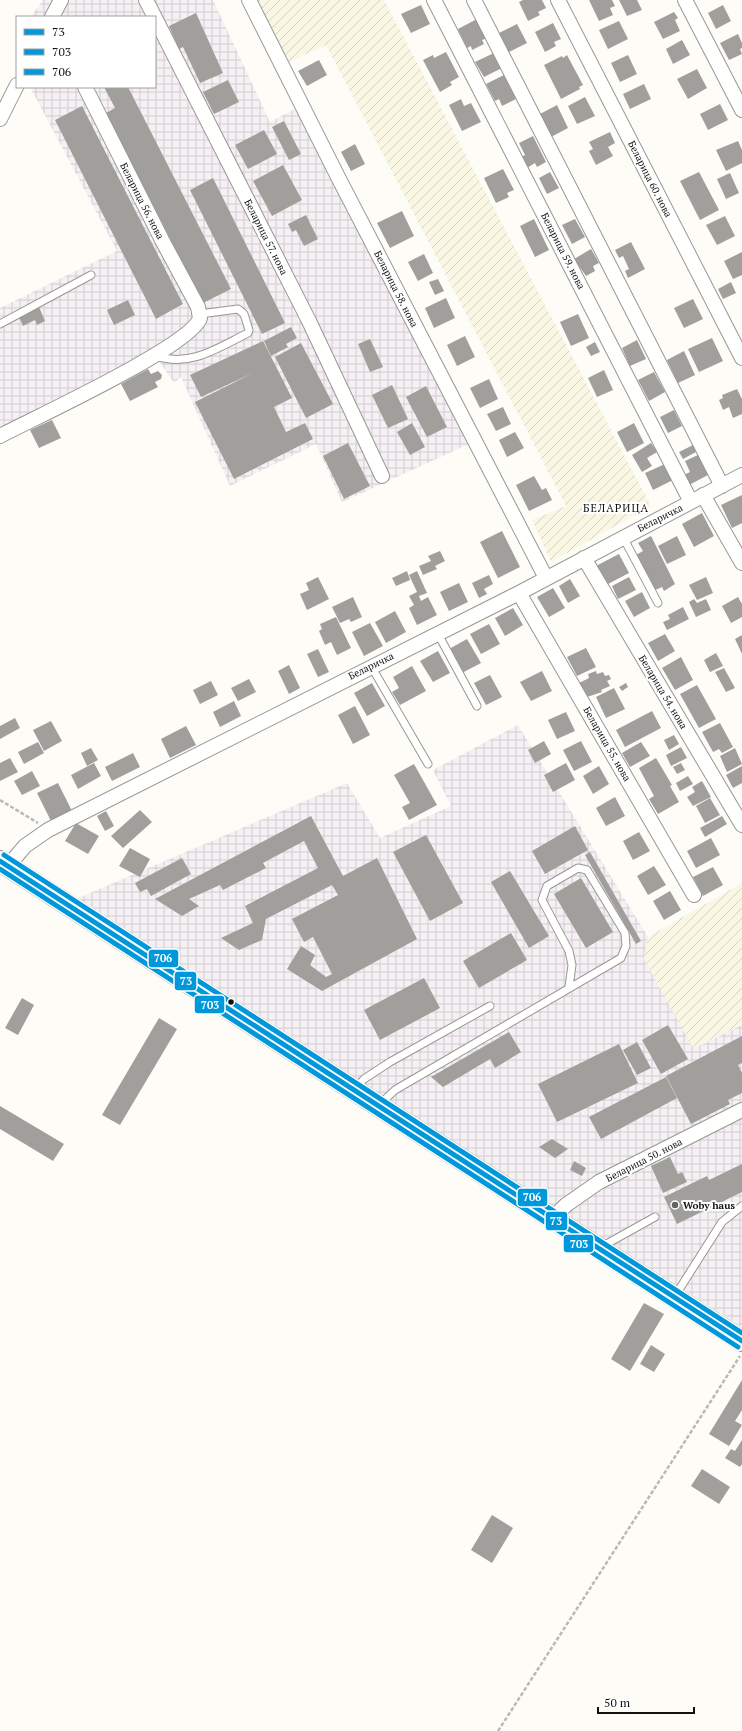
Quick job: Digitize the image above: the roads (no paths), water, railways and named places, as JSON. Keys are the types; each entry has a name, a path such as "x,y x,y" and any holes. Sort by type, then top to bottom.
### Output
{"main road":[{"path":"4,864 742,1341"}],"street":[{"path":"53,16 61,0"},
{"name":"Беларица 57. нова","path":"146,0 154,16"},
{"name":"Беларица 58. нова","path":"249,0 338,177 546,578"},
{"name":"Беларица 59. нова","path":"434,0 697,499 742,563"},
{"path":"474,0 722,486"},
{"name":"Беларица 60. нова","path":"558,0 742,358"},
{"path":"685,0 742,110"},
{"name":"Беларица 57. нова","path":"156,20 309,321 382,476"},
{"path":"0,119 16,87"},
{"name":"Беларица 56. нова","path":"86,88 162,240 198,307 200,314"},
{"path":"0,436 156,356 193,328 199,322 200,314"},
{"name":"Беларичка","path":"4,864 25,846 48,830 371,666 519,593 622,537 742,475"},
{"name":"Беларица 54. нова","path":"584,558 742,825"},
{"name":"Беларица 55. нова","path":"519,593 694,895"},
{"name":"Беларица 50. нова","path":"552,1219 566,1205 599,1182 742,1110"}],"lane":[{"path":"0,324 91,275"},
{"path":"156,356 172,359 192,359 248,333 249,330 244,314 238,309 200,314"},
{"path":"622,537 658,603"},
{"path":"438,634 477,706"},
{"path":"371,666 428,764"},
{"path":"377,1106 395,1090 621,958 626,946 625,933 587,870 578,868 547,886 542,900 569,951 572,965 569,987"},
{"path":"353,1091 364,1079 380,1068 490,1006"},
{"path":"674,1298 722,1222 742,1206"},
{"path":"598,1249 655,1217"}],"place":[{"name":"Woby haus","path":"675,1205"}],"district":[{"name":"БЕЛАРИЦА","path":"616,508"}]}
